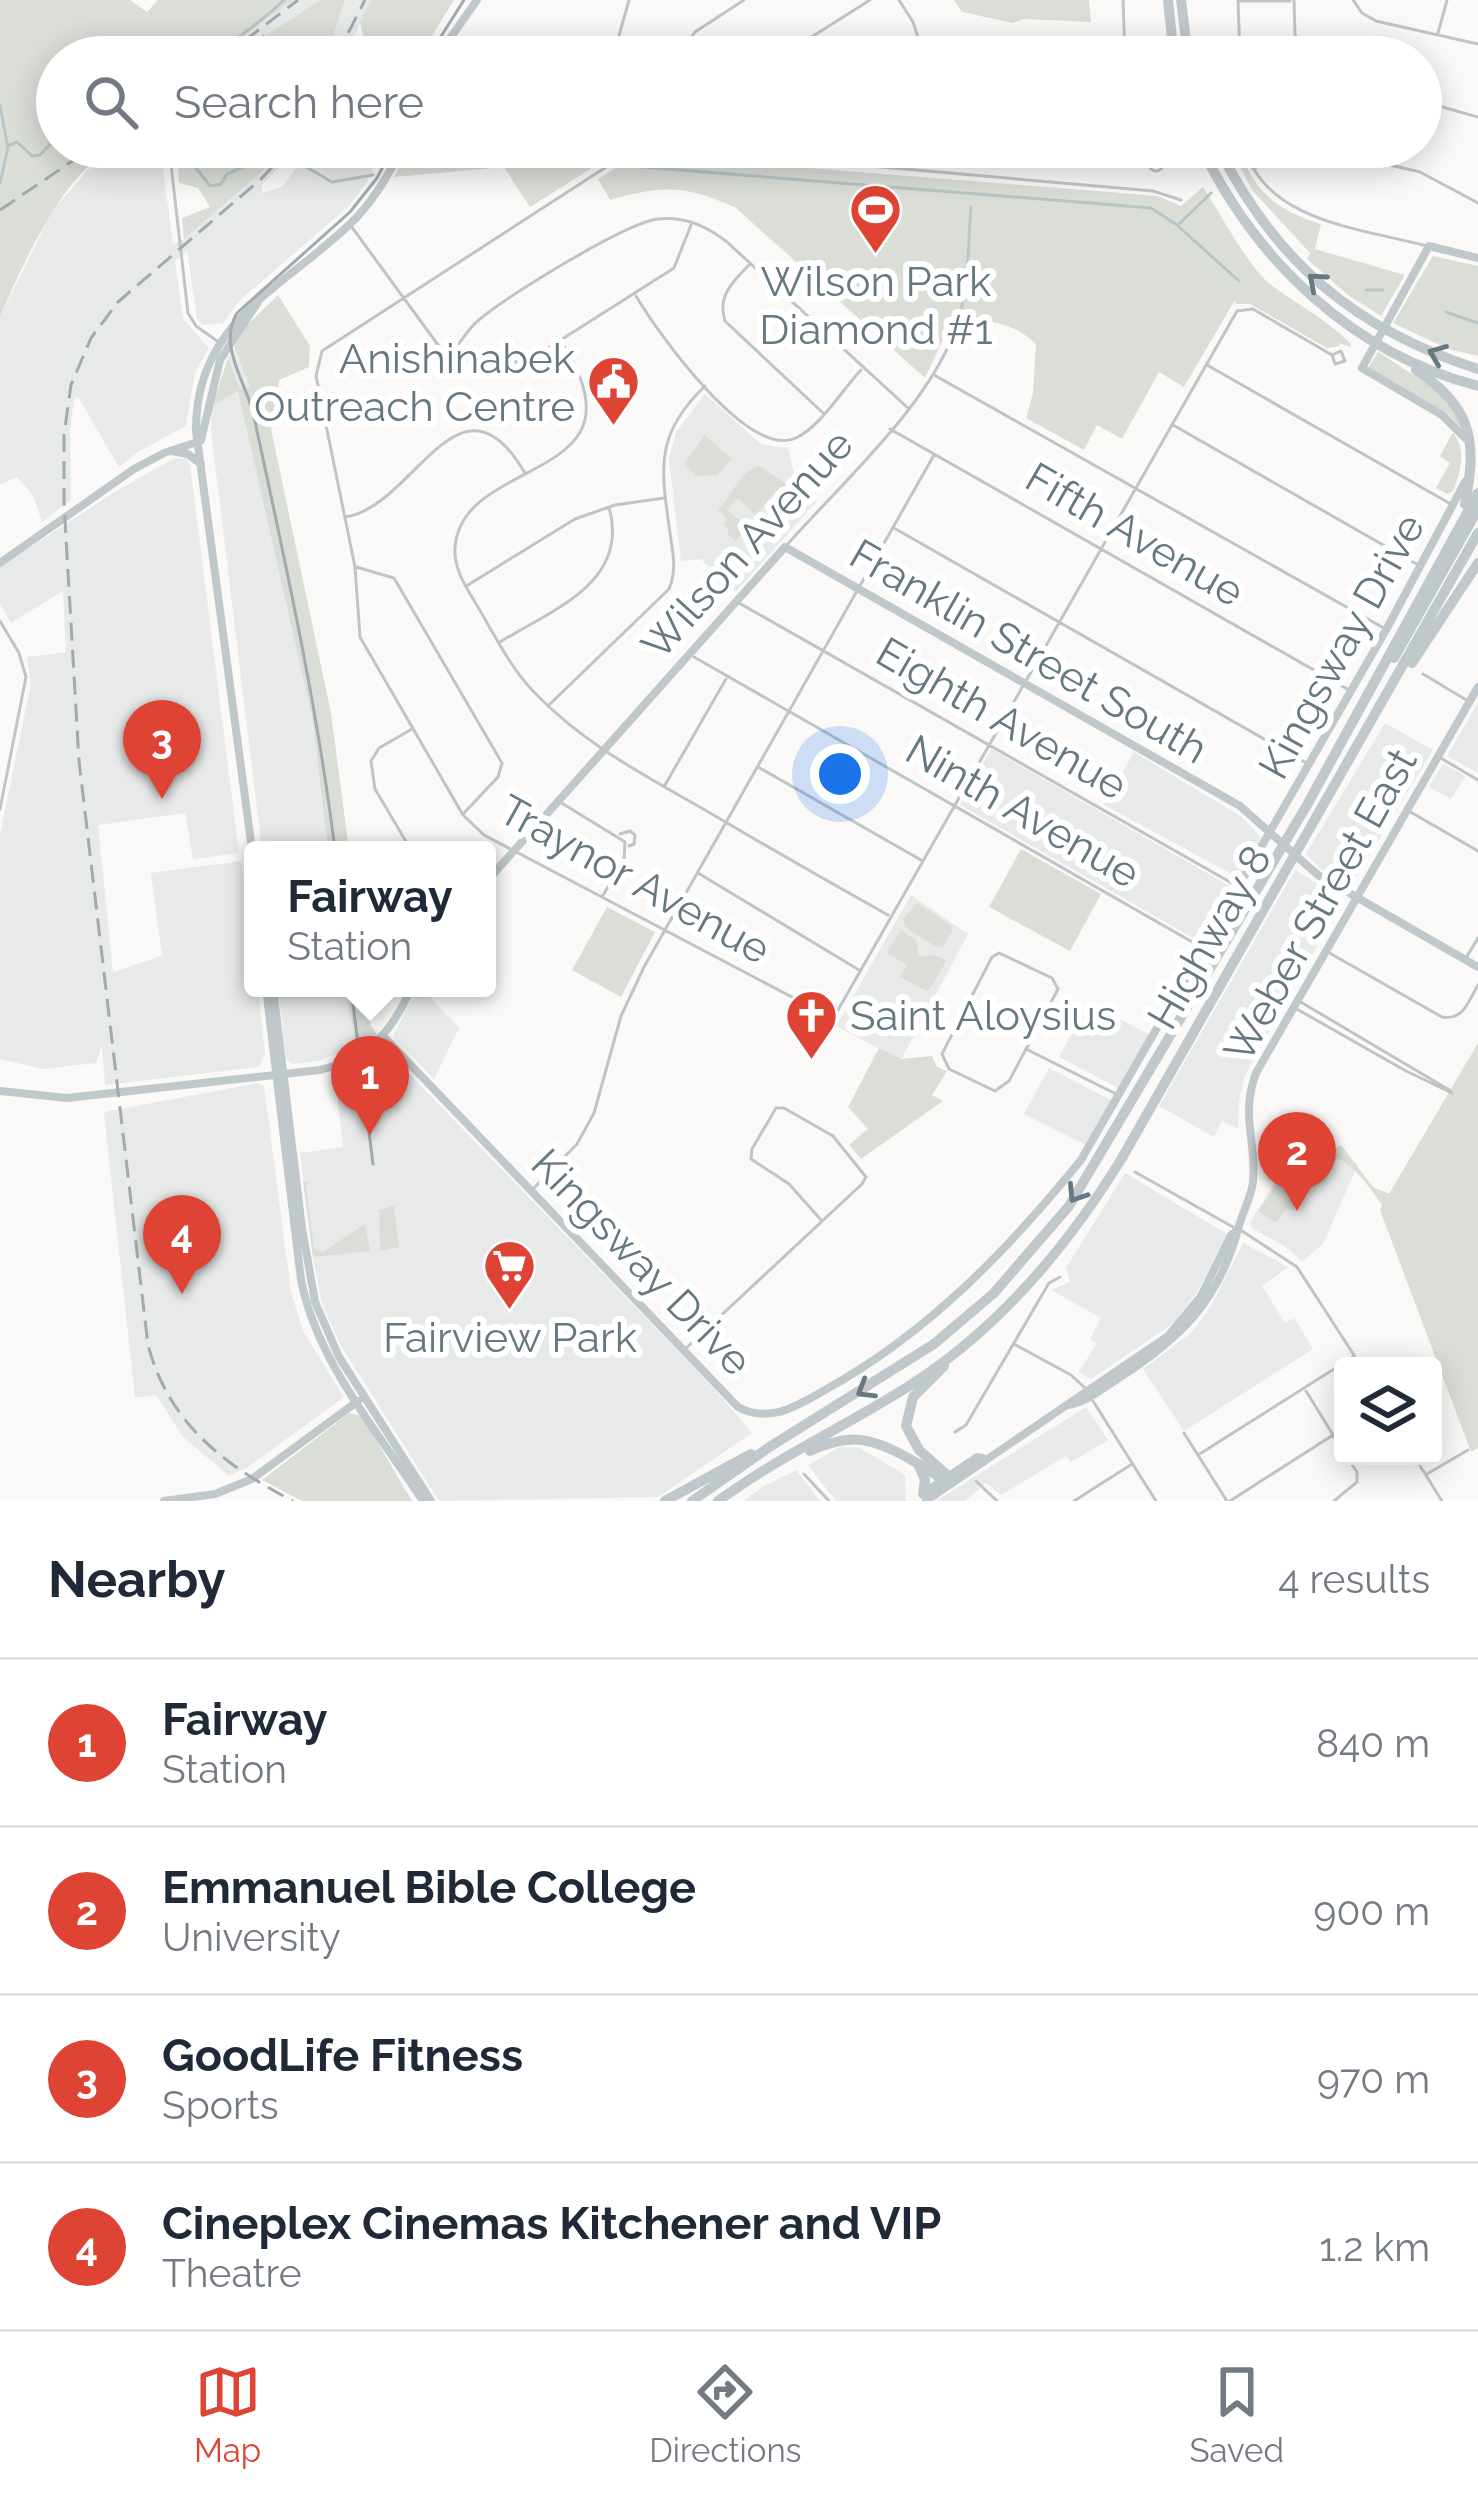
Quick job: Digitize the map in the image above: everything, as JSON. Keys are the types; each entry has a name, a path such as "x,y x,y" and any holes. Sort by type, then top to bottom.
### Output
{"highway":[{"path":"1168,0 1172,36"},
{"path":"1181,0 1185,36"},
{"path":"1213,168 1234,208 1279,267 1328,312 1437,373 1478,386"},
{"path":"1229,168 1272,236 1319,286 1397,335 1478,369"},
{"path":"1390,349 1452,395 1472,426 1477,452 1474,479 1450,541"},
{"path":"1450,541 1478,493"},
{"path":"1306,805 1478,509"},
{"name":"Highway 8","path":"718,1501 912,1384 962,1346 1034,1277 1105,1186 1478,533"},
{"name":"Highway 8","path":"692,1501 771,1446 908,1363 966,1319 1021,1266 1069,1206 1306,805 1450,541"},
{"path":"1361,741 1478,563"},
{"path":"947,1480 912,1441 906,1417 914,1397 962,1346"},
{"path":"784,1459 843,1438 860,1437 879,1442 947,1480"},
{"path":"665,1501 771,1446"},
{"path":"917,1463 926,1480 923,1498"}],"street":[{"path":"619,36 629,0"},
{"path":"692,36 744,0"},
{"path":"813,36 870,0"},
{"path":"899,0 917,36"},
{"path":"1123,0 1124,36"},
{"path":"1353,0 1362,13 1376,20 1442,36"},
{"path":"1437,35 1447,0"},
{"path":"453,36 479,1"},
{"path":"1239,36 1238,1 1294,1 1296,36"},
{"path":"1442,36 1478,44"},
{"path":"1442,107 1478,117"},
{"path":"171,168 188,313 196,326 222,344"},
{"path":"200,441 197,398 212,353 259,302 350,224 390,168"},
{"path":"401,296 605,168"},
{"path":"864,168 1153,191 1181,200"},
{"path":"1403,168 1420,172 1478,203"},
{"path":"1253,169 1286,204 1478,258"},
{"path":"1153,191 1156,172"},
{"name":"Wilson Avenue","path":"496,871 934,375 960,313 971,207"},
{"path":"451,355 480,319 616,233 662,218 692,222 716,232 908,408"},
{"path":"350,224 429,337 451,355 480,365 514,365 562,341 674,268 692,222"},
{"name":"Kingsway Drive","path":"384,1036 738,1406 759,1414 779,1413 863,1369 935,1317 984,1270 1082,1160 1202,948 1273,834 1464,485 1469,452 1457,426 1362,368 1429,246"},
{"path":"750,263 724,295 725,321 823,412"},
{"path":"635,294 660,336 705,386 771,441 792,440 863,367"},
{"name":"Traynor Avenue","path":"401,296 334,340 318,358 318,390 355,567 360,637 463,815 495,841"},
{"path":"698,873 861,971 1237,310 1253,309 1333,355"},
{"path":"562,341 586,386 586,414 572,442 479,503 462,523 455,558 466,586 517,671 603,752 891,916"},
{"path":"222,344 200,441 251,841"},
{"path":"1205,364 1454,506"},
{"path":"934,375 1387,630"},
{"path":"548,705 669,589 674,561 662,470 666,440 680,413 705,386"},
{"path":"1172,425 1421,567"},
{"name":"Fifth Avenue","path":"890,429 1351,692"},
{"path":"345,517 374,507 443,442 466,431 485,432 500,440 526,475"},
{"path":"1,559 134,469 200,441"},
{"path":"170,450 188,454 202,466"},
{"path":"532,1190 577,1144 595,1113 621,1016 663,931 934,455"},
{"path":"466,586 575,519 609,507 665,498"},
{"path":"499,643 599,576 613,547 609,507"},
{"path":"892,527 1310,765"},
{"name":"Franklin Street South","path":"784,547 1240,806 1299,860 1478,967"},
{"path":"355,567 394,578 502,763 498,777 463,815"},
{"name":"Eighth Avenue","path":"737,601 1239,886"},
{"path":"0,621 20,652 26,677 0,809"},
{"name":"Ninth Avenue","path":"688,654 1202,948"},
{"path":"1424,674 1470,702"},
{"path":"664,787 727,678"},
{"name":"Weber Street East","path":"923,1498 1169,1345 1191,1323 1219,1280 1249,1203 1254,1173 1247,1124 1258,1067 1478,687"},
{"path":"406,841 376,789 371,761 379,748 412,729"},
{"path":"1438,756 1478,779"},
{"path":"757,767 923,861"},
{"path":"559,801 619,834 627,847"},
{"path":"1406,809 1478,851"},
{"path":"602,897 627,847 634,844 630,831 619,834"},
{"name":"Traynor Avenue","path":"496,841 800,1003 832,1015 861,971"},
{"path":"1466,960 1478,938"},
{"path":"1325,950 1442,1017 1461,1015 1478,985"},
{"path":"999,953 1038,970 1058,985 1026,1049 1009,1082 998,1091 949,1069 942,1060 992,957 999,953"},
{"path":"270,997 304,1293 322,1343 427,1501"},
{"path":"0,1091 37,1097 102,1095 338,1066 384,1036 406,997"},
{"path":"1294,1003 1400,1059 1452,1093 1396,1066 1294,1003"},
{"path":"1339,1033 1342,1026"},
{"path":"1026,1049 1120,1096"},
{"path":"1396,1066 1400,1059"},
{"path":"279,1075 315,1302 339,1357 427,1501"},
{"path":"684,1350 862,1184 866,1173 833,1136 776,1108 751,1159 789,1184 822,1221"},
{"path":"1135,1172 1292,1262 1355,1356 1198,1455"},
{"path":"955,1432 966,1425 1049,1283 1060,1277"},
{"path":"1014,1344 1071,1375 1088,1392 1156,1501"},
{"path":"1184,1433 1228,1501 1334,1435 1305,1388"},
{"path":"164,1501 216,1497 257,1476 358,1401"},
{"path":"1426,1475 1468,1450"},
{"path":"1074,1501 1132,1465"},
{"path":"1334,1501 1357,1482 1353,1465"},
{"path":"1420,1465 1442,1501"},
{"path":"804,1474 829,1501"},
{"path":"976,1481 997,1501"}],"shaded area":[{"path":"0,0 130,0 147,12 158,0 293,0 244,36 36,36 36,168 88,168 48,219 0,317"},
{"path":"293,0 320,0 266,36 244,36"},
{"path":"320,0 345,0 333,36 266,36"},
{"path":"345,0 371,0 354,36 333,36"},
{"path":"371,0 454,0 432,36 363,36 360,22"},
{"path":"954,0 1089,0 1091,22 1024,19 1013,23 962,12"},
{"path":"163,168 173,244 266,168 279,168 262,185 262,193 282,187 296,168 373,168 348,207 240,300 223,323 203,325 197,319 187,251 175,261 183,319 209,348 195,373 186,426 119,467 78,397 70,430 71,500 42,522 33,495 17,477 0,485 0,317 52,211 89,169"},
{"path":"178,168 266,168 184,239 182,218 210,207 198,188 179,183"},
{"path":"398,168 493,168 394,177"},
{"path":"505,168 592,168 530,207"},
{"path":"615,168 809,168 1158,196 1181,206 1203,187 1265,279 1351,344 1327,348 1235,300 1184,387 1159,372 1122,439 1097,425 1084,450 1026,418 1036,344 1018,331 987,321 953,318 925,378 736,208 674,190 610,200 598,179"},
{"path":"1241,168 1248,168 1280,206 1321,224 1315,249 1405,275 1381,316 1307,259 1310,253 1252,190"},
{"path":"1433,256 1478,266 1478,356 1448,349 1393,323"},
{"path":"278,295 310,346 309,367 279,380 271,429 331,713 348,841 327,841 313,721 238,391 212,406 228,358 240,389 250,387 234,347 247,325"},
{"path":"234,348 254,397 336,841 261,841 211,431 212,406 238,390 247,422 245,405 228,358"},
{"path":"1378,352 1449,398 1466,433 1448,415 1368,368"},
{"path":"705,394 761,444 788,448 797,486 816,502 736,592 701,559 681,561 669,459 676,432"},
{"path":"1453,432 1461,461 1453,491 1447,494 1436,488 1450,463 1440,456"},
{"path":"705,435 732,459 717,475 696,476 684,464"},
{"path":"175,458 185,458 190,464 239,853 193,859 185,813 98,825 113,972 162,956 151,873 241,861 244,997 259,997 265,1054 259,1067 105,1085 102,1046 96,1063 43,1069 0,1059 0,835 31,683 27,657 66,652 63,591 11,623 0,604 0,567"},
{"path":"759,466 791,487 786,493 779,488 755,515 738,498 727,510 748,527 735,541 727,534 727,518 718,510 742,478"},
{"path":"1478,703 1478,773 1447,756"},
{"path":"1385,723 1433,750 1353,882 1347,883 1323,871 1306,854"},
{"path":"991,749 1233,888 1202,943 960,805"},
{"path":"1134,752 1242,817 1261,838 1239,878 1104,805"},
{"path":"1443,764 1465,776 1451,799 1429,787"},
{"path":"1021,849 1101,894 1070,951 989,907"},
{"path":"1295,870 1339,897 1340,905 1245,1075 1238,1129 1222,1121 1214,1137 1159,1106"},
{"path":"911,895 968,934 901,1060 838,1023"},
{"path":"917,903 951,925 943,946 936,947 905,927 903,919"},
{"path":"607,907 655,932 621,997 572,970"},
{"path":"901,930 916,940 919,957 947,960 926,991 900,977 907,965 887,953"},
{"path":"279,997 359,997 365,1043 318,1061 293,1064 286,1059"},
{"path":"347,997 368,997 371,1026 378,1035 357,1047"},
{"path":"412,997 430,997 459,1028 434,1079 393,1036"},
{"path":"1088,1003 1150,1035 1120,1089 1059,1057"},
{"path":"1478,1043 1478,1448 1471,1452 1442,1375 1442,1357 1435,1357 1382,1205 1362,1178 1337,1158 1326,1183 1315,1181 1294,1210 1287,1208 1276,1223 1258,1211 1307,1153 1319,1161 1341,1145 1373,1187 1389,1194"},
{"path":"879,1048 901,1059 932,1056 937,1067 947,1071 932,1095 943,1101 861,1159 849,1145 868,1129 848,1107"},
{"path":"382,1053 390,1054 752,1433 658,1497 439,1501 340,1344 322,1304 313,1257 300,1153 343,1147 335,1077"},
{"path":"1049,1068 1113,1101 1086,1145 1024,1114"},
{"path":"258,1083 264,1086 291,1292 303,1331 344,1397 229,1476 183,1437 156,1395 135,1398 104,1112"},
{"path":"1334,1151 1358,1164 1323,1244 1302,1262 1250,1223 1282,1170 1289,1174 1296,1162 1320,1175"},
{"path":"1125,1173 1227,1234 1199,1289 1174,1323 1091,1379 1079,1372 1097,1343 1090,1339 1101,1318 1051,1290 1070,1282 1066,1268"},
{"path":"303,1181 310,1182 306,1185 314,1249 323,1252 365,1224 370,1251 313,1257"},
{"path":"394,1206 399,1247 380,1251 379,1210"},
{"path":"1243,1243 1288,1267 1262,1286 1285,1323 1294,1318 1313,1349 1184,1431 1143,1369 1192,1332"},
{"path":"1086,1407 1108,1440 1071,1462 1066,1456 1001,1495 986,1483 965,1501 936,1501"},
{"path":"349,1413 362,1416 412,1501 302,1501 262,1480"},
{"path":"840,1447 860,1448 905,1475 906,1501 836,1501 808,1465"},
{"path":"796,1470 820,1501 744,1501 762,1487"}],"waterway":[{"path":"239,36 284,0"},
{"path":"0,106 8,148 0,183"},
{"path":"10,145 17,142 36,156"},
{"path":"196,168 210,186 221,184 227,174 241,168"},
{"path":"308,168 332,182 373,175"},
{"path":"655,168 1151,208 1239,281"},
{"path":"1179,224 1211,193"},
{"path":"1366,290 1383,290"},
{"path":"1446,312 1478,323"}],"tram line":[{"path":"441,36 464,0"},
{"path":"334,841 289,579 254,417 230,338 237,313 350,212 382,168"},
{"path":"352,997 373,1164"}],"railway":[{"path":"251,36 298,0"},
{"path":"347,36 365,0"},
{"path":"0,210 62,168"},
{"path":"271,168 118,302 91,338 71,385 64,435 64,503 79,761 148,1345 170,1398 202,1439 244,1473 293,1501"}],"place":[{"name":"Wilson Park Diamond #1","path":"876,255"},
{"name":"Anishinabek Outreach Centre","path":"614,428"},
{"name":"GoodLife Fitness","path":"162,799"},
{"name":"Saint Aloysius","path":"811,1061"},
{"name":"Fairway","path":"370,1135"},
{"name":"Emmanuel Bible College","path":"1297,1211"},
{"name":"Cineplex Cinemas Kitchener and VIP","path":"182,1294"},
{"name":"Fairview Park","path":"510,1311"}]}
